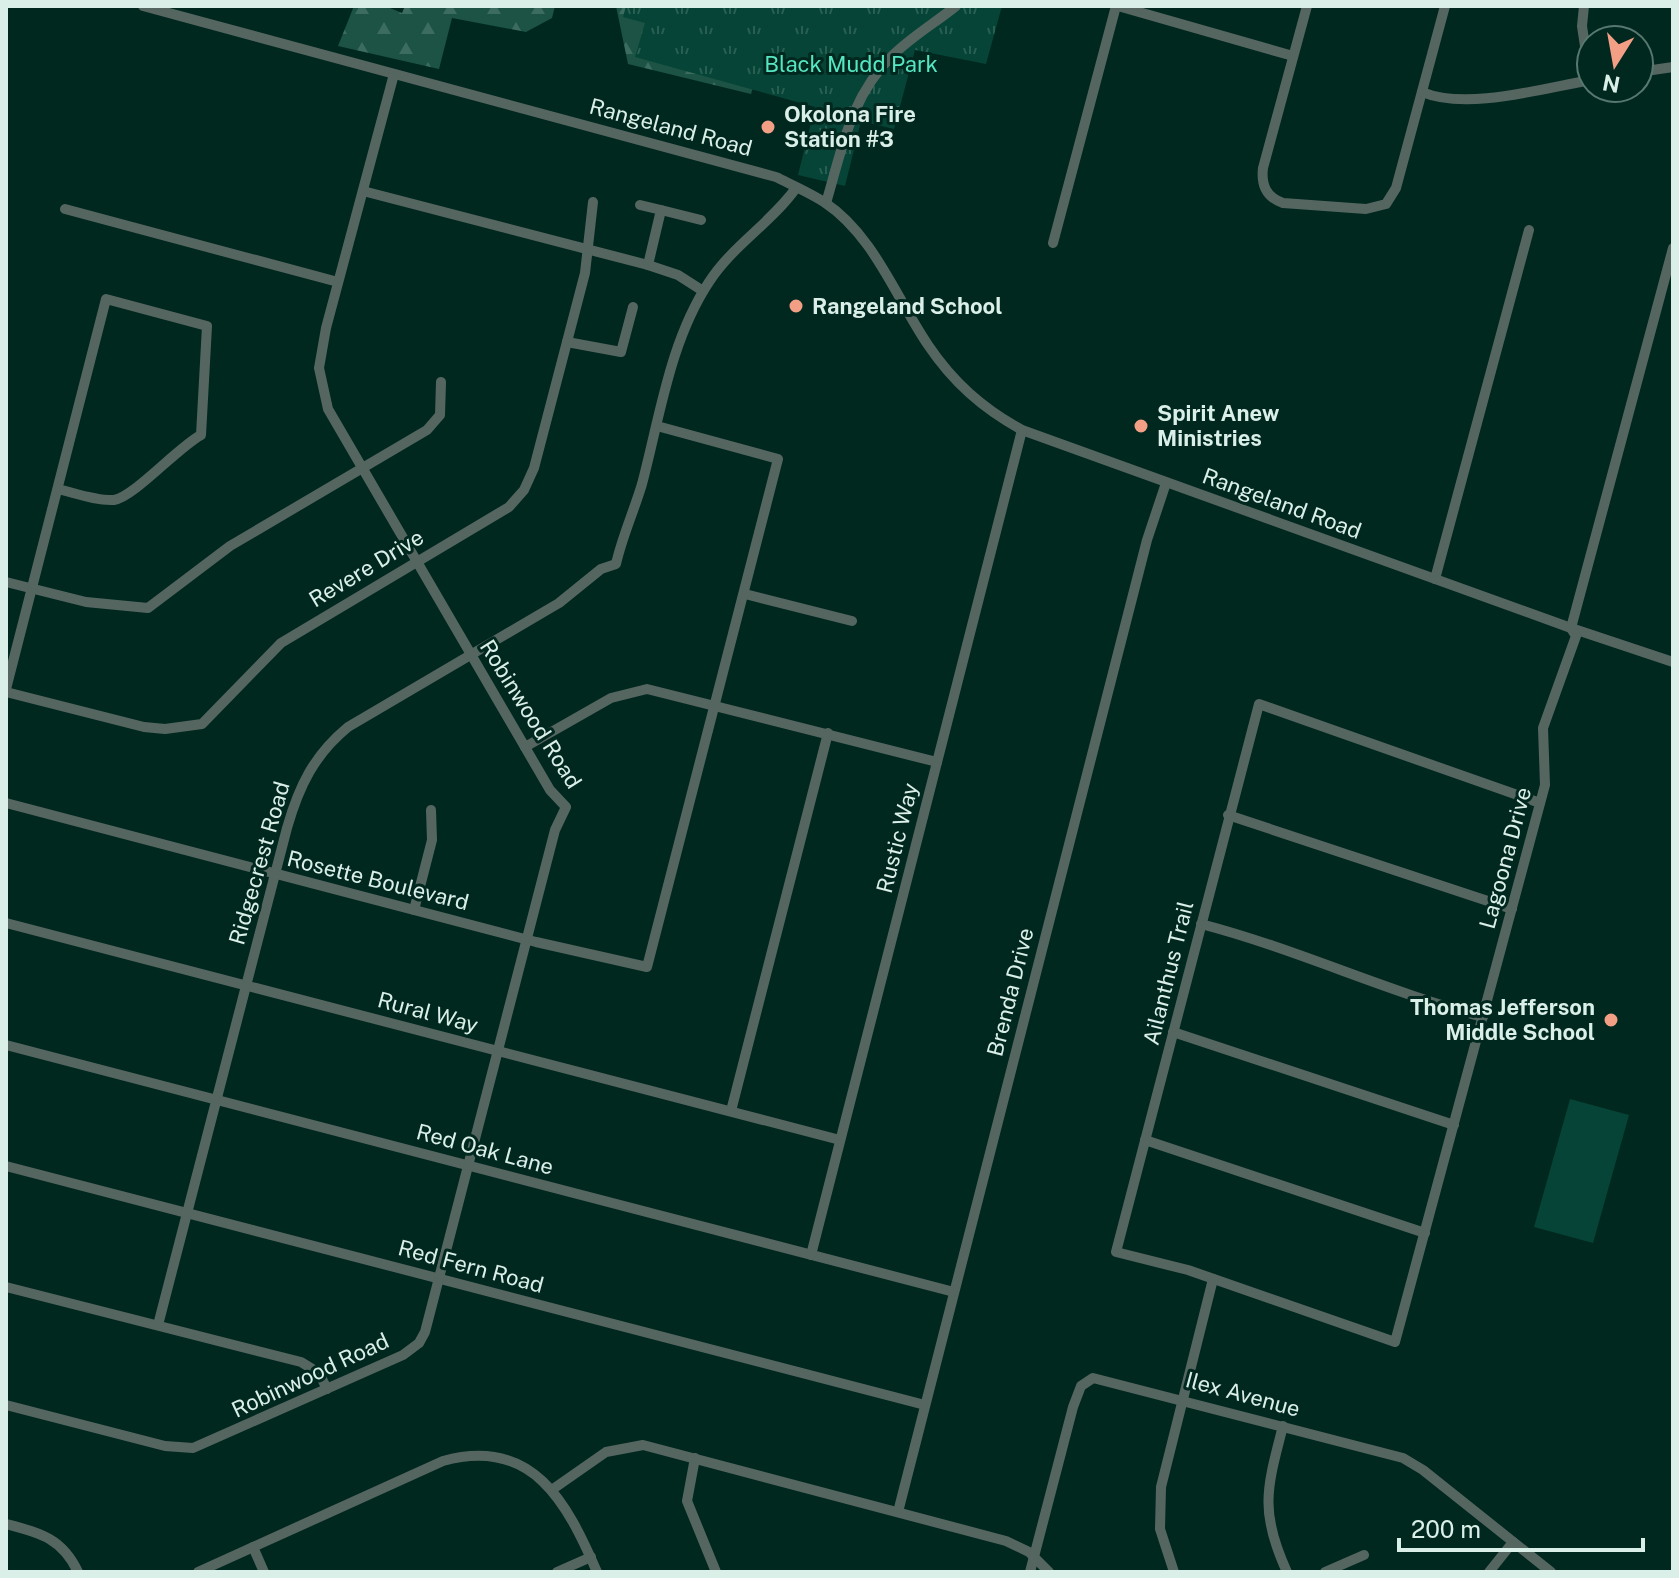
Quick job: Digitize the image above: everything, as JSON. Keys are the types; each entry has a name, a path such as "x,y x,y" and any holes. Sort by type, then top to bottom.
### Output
{"street":[{"name":"Rangeland Road","path":"143,6 752,169 826,203 873,255 927,344 954,380 989,411 1022,430 1673,662"},
{"path":"826,203 852,114 869,83 892,55 956,6"},
{"path":"1053,243 1117,6 1293,56"},
{"path":"1307,6 1263,168 1263,181 1268,193 1283,203 1366,209 1386,204 1396,188 1445,6"},
{"name":"Robinwood Road","path":"6,1405 165,1446 193,1448 403,1355 419,1343 439,1279 555,830 566,807 550,790 362,470 328,409 320,378 320,358 338,282 394,74"},
{"path":"1422,92 1444,100 1466,100 1575,83"},
{"name":"Ridgecrest Road","path":"158,1325 300,788 326,747 348,727 559,603 601,569 616,564 618,545 632,515 682,336 703,291 738,246 796,188"},
{"path":"363,191 648,265 678,275 703,291"},
{"name":"Revere Drive","path":"6,690 144,727 193,727 205,720 281,643 501,512 524,490 534,468 589,251 593,202"},
{"path":"640,205 701,220"},
{"path":"65,209 338,282"},
{"path":"648,265 661,210"},
{"path":"1435,579 1529,230"},
{"name":"Lagoona Drive","path":"1213,1279 1395,1342 1540,803 1546,773 1543,728 1576,636 1571,628 1673,248"},
{"path":"6,690 106,299 207,326 201,435 186,443 117,499 58,489"},
{"path":"567,342 621,352 633,307"},
{"path":"6,582 86,602 148,608 230,546 432,426 442,405 441,382"},
{"path":"657,426 778,459 717,705"},
{"name":"Rustic Way","path":"811,1255 1022,430"},
{"name":"Brenda Drive","path":"898,1512 1139,571 1166,483"},
{"path":"745,594 852,621"},
{"path":"525,747 628,692 655,690 937,762"},
{"name":"Ailanthus Trail","path":"1213,1279 1116,1252 1259,704 1540,803"},
{"name":"Rosette Boulevard","path":"6,803 527,939 647,967 717,705"},
{"path":"731,1111 828,733"},
{"path":"414,910 432,840 431,810"},
{"path":"1228,815 1512,909"},
{"name":"Rural Way","path":"6,923 840,1140"},
{"path":"1201,924 1483,1017"},
{"path":"1173,1032 1229,1048 1454,1125"},
{"name":"Red Oak Lane","path":"6,1045 954,1292"},
{"path":"1145,1140 1425,1233"},
{"name":"Red Fern Road","path":"6,1166 925,1405"},
{"path":"1174,1572 1166,1554 1159,1514 1165,1469 1213,1279"},
{"path":"7,1289 301,1362 319,1373 327,1389"},
{"name":"Ilex Avenue","path":"1030,1572 1081,1386 1090,1379 1104,1379 1183,1399 1413,1464 1551,1572"},
{"path":"1283,1426 1271,1472 1267,1508 1273,1541 1287,1572"},
{"path":"553,1489 584,1464 620,1446 643,1445 1006,1541 1035,1558 1049,1572"},
{"path":"198,1572 453,1458 480,1456 505,1460 531,1471 553,1489 571,1512 597,1572"},
{"path":"695,1458 687,1487 687,1501 716,1572"},
{"path":"6,1524 54,1539 68,1552 78,1572"},
{"path":"1489,1572 1513,1542"},
{"path":"253,1547 264,1572"},
{"path":"1325,1572 1364,1555"},
{"path":"557,1572 591,1557"}],"green space":[{"path":"354,6 385,6 402,13 405,6 555,6 552,18 526,32 452,18 439,69 338,46"},
{"path":"616,6 777,6 751,94 628,64"},
{"name":"Black Mudd Park","path":"626,6 1002,6 986,64 915,50 894,129 861,121 845,186 798,175 815,107 635,57 645,23 623,17"},
{"path":"1570,1099 1629,1115 1593,1243 1534,1227"}],"place":[{"name":"Okolona Fire Station #3","path":"768,127"},
{"name":"Rangeland School","path":"796,306"},
{"name":"Spirit Anew Ministries","path":"1141,426"},
{"name":"Thomas Jefferson Middle School","path":"1611,1020"}]}
